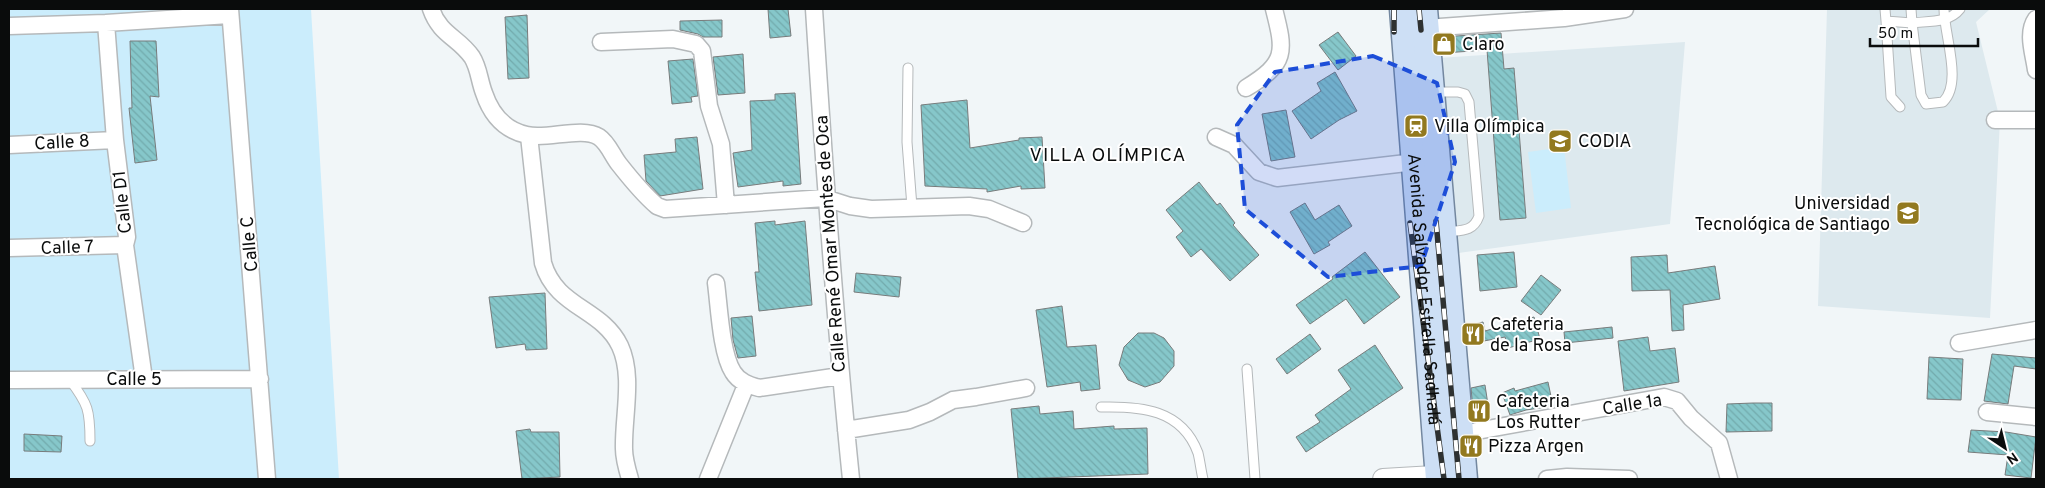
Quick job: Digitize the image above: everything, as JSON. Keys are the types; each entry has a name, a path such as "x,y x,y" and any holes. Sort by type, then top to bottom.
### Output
{"main road":[{"name":"Avenida Salvador Estrella Sadhalá","path":"1403,9 1415,162 1455,478"},
{"name":"Avenida Salvador Estrella Sadhalá","path":"1425,18 1460,434 1455,478"}],"street":[{"path":"430,9 437,23 448,36 464,48 472,57 478,68 484,93 499,121 514,131 529,136 587,133 598,136 606,144 619,164 657,206 665,209 825,198 850,206 871,209 969,206 989,209 1023,223"},
{"name":"Calle René Omar Montes de Oca","path":"814,9 825,198 851,479"},
{"path":"1246,88 1266,76 1276,64 1281,52 1281,39 1274,9"},
{"path":"1425,18 1564,18 1625,9"},
{"path":"9,26 106,23 230,12"},
{"name":"Calle C","path":"230,12 267,479"},
{"path":"2036,19 2031,28 2031,35 2036,70"},
{"name":"Calle D1","path":"106,23 115,140 127,237 125,245 144,379"},
{"path":"601,42 673,39 696,44 702,51 709,106 721,144 726,205"},
{"path":"1995,120 2036,120"},
{"path":"529,136 543,263 546,273 550,282 565,297 605,325 620,345 627,364 624,450 630,479"},
{"path":"1216,137 1234,145 1259,172 1277,178 1415,162"},
{"name":"Calle 8","path":"9,145 115,140"},
{"name":"Calle 7","path":"9,248 125,245"},
{"path":"716,283 726,354 733,372 746,385 759,388 840,376"},
{"path":"1959,342 2036,330"},
{"name":"Calle 5","path":"9,380 260,379"},
{"path":"708,479 727,427 746,385"},
{"path":"846,430 909,420 953,400 1026,388"},
{"name":"Calle 1a","path":"1460,434 1664,397 1671,398 1677,401 1691,418 1719,443 1729,479"},
{"path":"1987,412 2036,417"},
{"path":"1547,479 1567,477 1629,479"},
{"path":"1383,479 1455,478"}],"lane":[{"path":"1885,9 1892,97 1900,106"},
{"path":"1911,9 1921,95 1926,104 1942,102 1949,96 1952,84 1952,67 1944,20 1944,9"},
{"path":"1886,21 1944,20 1955,15 1960,9"},
{"path":"908,68 907,142 912,207"},
{"path":"1431,92 1458,92 1465,94 1469,102 1479,216 1476,224 1469,229 1443,232"},
{"path":"1247,369 1255,479"},
{"path":"70,379 85,399 90,416 90,441"},
{"path":"1101,407 1147,408 1175,421 1187,434 1198,452 1203,479"}],"highlighted area":[{"path":"1373,56 1437,83 1455,162 1421,266 1328,277 1245,209 1237,125 1275,72"}],"shaded area":[{"path":"9,9 311,9 339,479 9,479"},
{"name":"Universidad Tecnológica de Santiago","path":"1827,9 1990,9 1976,22 2000,120 1990,318 1818,306"},
{"name":"CODIA","path":"1685,42 1670,224 1451,254 1438,58"},
{"path":"1564,147 1571,208 1536,213 1528,152"}],"building":[{"path":"768,9 788,9 791,36 770,38"},
{"path":"527,15 529,78 508,79 505,17"},
{"path":"722,20 722,37 703,37 680,30 680,21"},
{"path":"1338,32 1356,56 1338,70 1319,45"},
{"path":"1501,33 1504,69 1514,68 1526,218 1500,220 1487,50 1443,53 1441,37"},
{"path":"130,41 156,41 159,97 150,96 157,160 135,163 129,108 132,108"},
{"path":"743,54 745,93 718,95 713,57"},
{"path":"693,59 698,96 691,97 692,102 672,104 668,61"},
{"path":"1335,72 1357,111 1339,120 1311,139 1292,111 1321,91 1317,83"},
{"path":"795,93 801,184 783,186 783,181 738,187 733,153 752,150 750,101 775,100 775,94"},
{"path":"967,100 970,148 1019,140 1019,138 1042,137 1045,188 1021,189 1021,186 987,192 987,189 925,186 921,105"},
{"path":"1286,110 1295,157 1271,161 1262,114"},
{"path":"697,137 703,189 660,196 646,181 644,155 676,152 675,139"},
{"path":"1199,182 1217,205 1220,203 1235,223 1233,225 1259,255 1230,281 1201,249 1191,257 1176,237 1183,231 1166,210"},
{"path":"1305,203 1315,220 1339,205 1352,226 1328,242 1330,245 1314,254 1290,212"},
{"path":"775,221 775,225 805,221 812,305 759,311 755,272 759,272 755,223"},
{"path":"1365,252 1400,297 1364,324 1346,299 1310,324 1296,305 1333,279 1332,277"},
{"path":"1514,252 1517,287 1480,291 1477,255"},
{"path":"1667,255 1668,273 1715,266 1720,299 1683,305 1684,330 1672,331 1670,290 1632,291 1631,257"},
{"path":"856,273 901,277 899,297 854,292"},
{"path":"1541,275 1561,290 1541,315 1521,301"},
{"path":"545,293 547,349 526,350 525,344 496,348 489,297"},
{"path":"1062,306 1067,347 1096,345 1100,389 1081,391 1080,382 1047,387 1036,310"},
{"path":"752,316 756,356 738,358 733,340 731,318"},
{"path":"1534,317 1540,339 1508,348 1505,337 1468,344 1466,326 1483,322 1485,331"},
{"path":"1612,327 1613,338 1565,343 1564,332"},
{"path":"1138,333 1154,333 1164,338 1174,351 1174,366 1160,382 1145,387 1128,380 1119,365 1124,347"},
{"path":"1310,334 1321,349 1287,374 1276,359"},
{"path":"1648,337 1650,351 1675,348 1679,382 1624,391 1618,341"},
{"path":"1375,345 1403,388 1306,452 1296,437 1320,422 1315,415 1351,389 1338,370"},
{"path":"1992,354 2036,358 2036,369 2014,366 2008,404 1984,401"},
{"path":"1929,357 1963,359 1961,400 1927,399"},
{"path":"1548,382 1553,406 1526,410 1510,415 1502,393 1514,388 1515,391"},
{"name":"Cafeteria Los Rutter","path":"1485,385 1490,418 1474,421 1471,388"},
{"path":"1772,403 1772,431 1726,432 1727,404"},
{"path":"1039,406 1040,414 1073,411 1074,429 1114,426 1114,429 1147,428 1148,474 1018,479 1011,409"},
{"path":"530,429 531,432 559,432 560,477 522,479 516,431"},
{"path":"1971,430 2006,432 2036,437 2031,478 2005,475 2008,455 1968,452"},
{"path":"24,434 62,436 61,452 24,451"}],"railway":[{"path":"1394,9 1394,32"},
{"path":"1419,9 1421,30"},
{"path":"1436,221 1459,479"},
{"path":"1410,223 1444,479"}],"place":[{"name":"Claro","path":"1444,44"},
{"name":"Villa Olímpica","path":"1416,126"},
{"name":"CODIA","path":"1560,141"},
{"name":"Universidad Tecnológica de Santiago","path":"1908,213"},
{"name":"Cafeteria de la Rosa","path":"1473,334"},
{"name":"Cafeteria Los Rutter","path":"1479,411"},
{"name":"Pizza Argen","path":"1471,446"}],"district":[{"name":"VILLA OLÍMPICA","path":"1108,154"}]}
